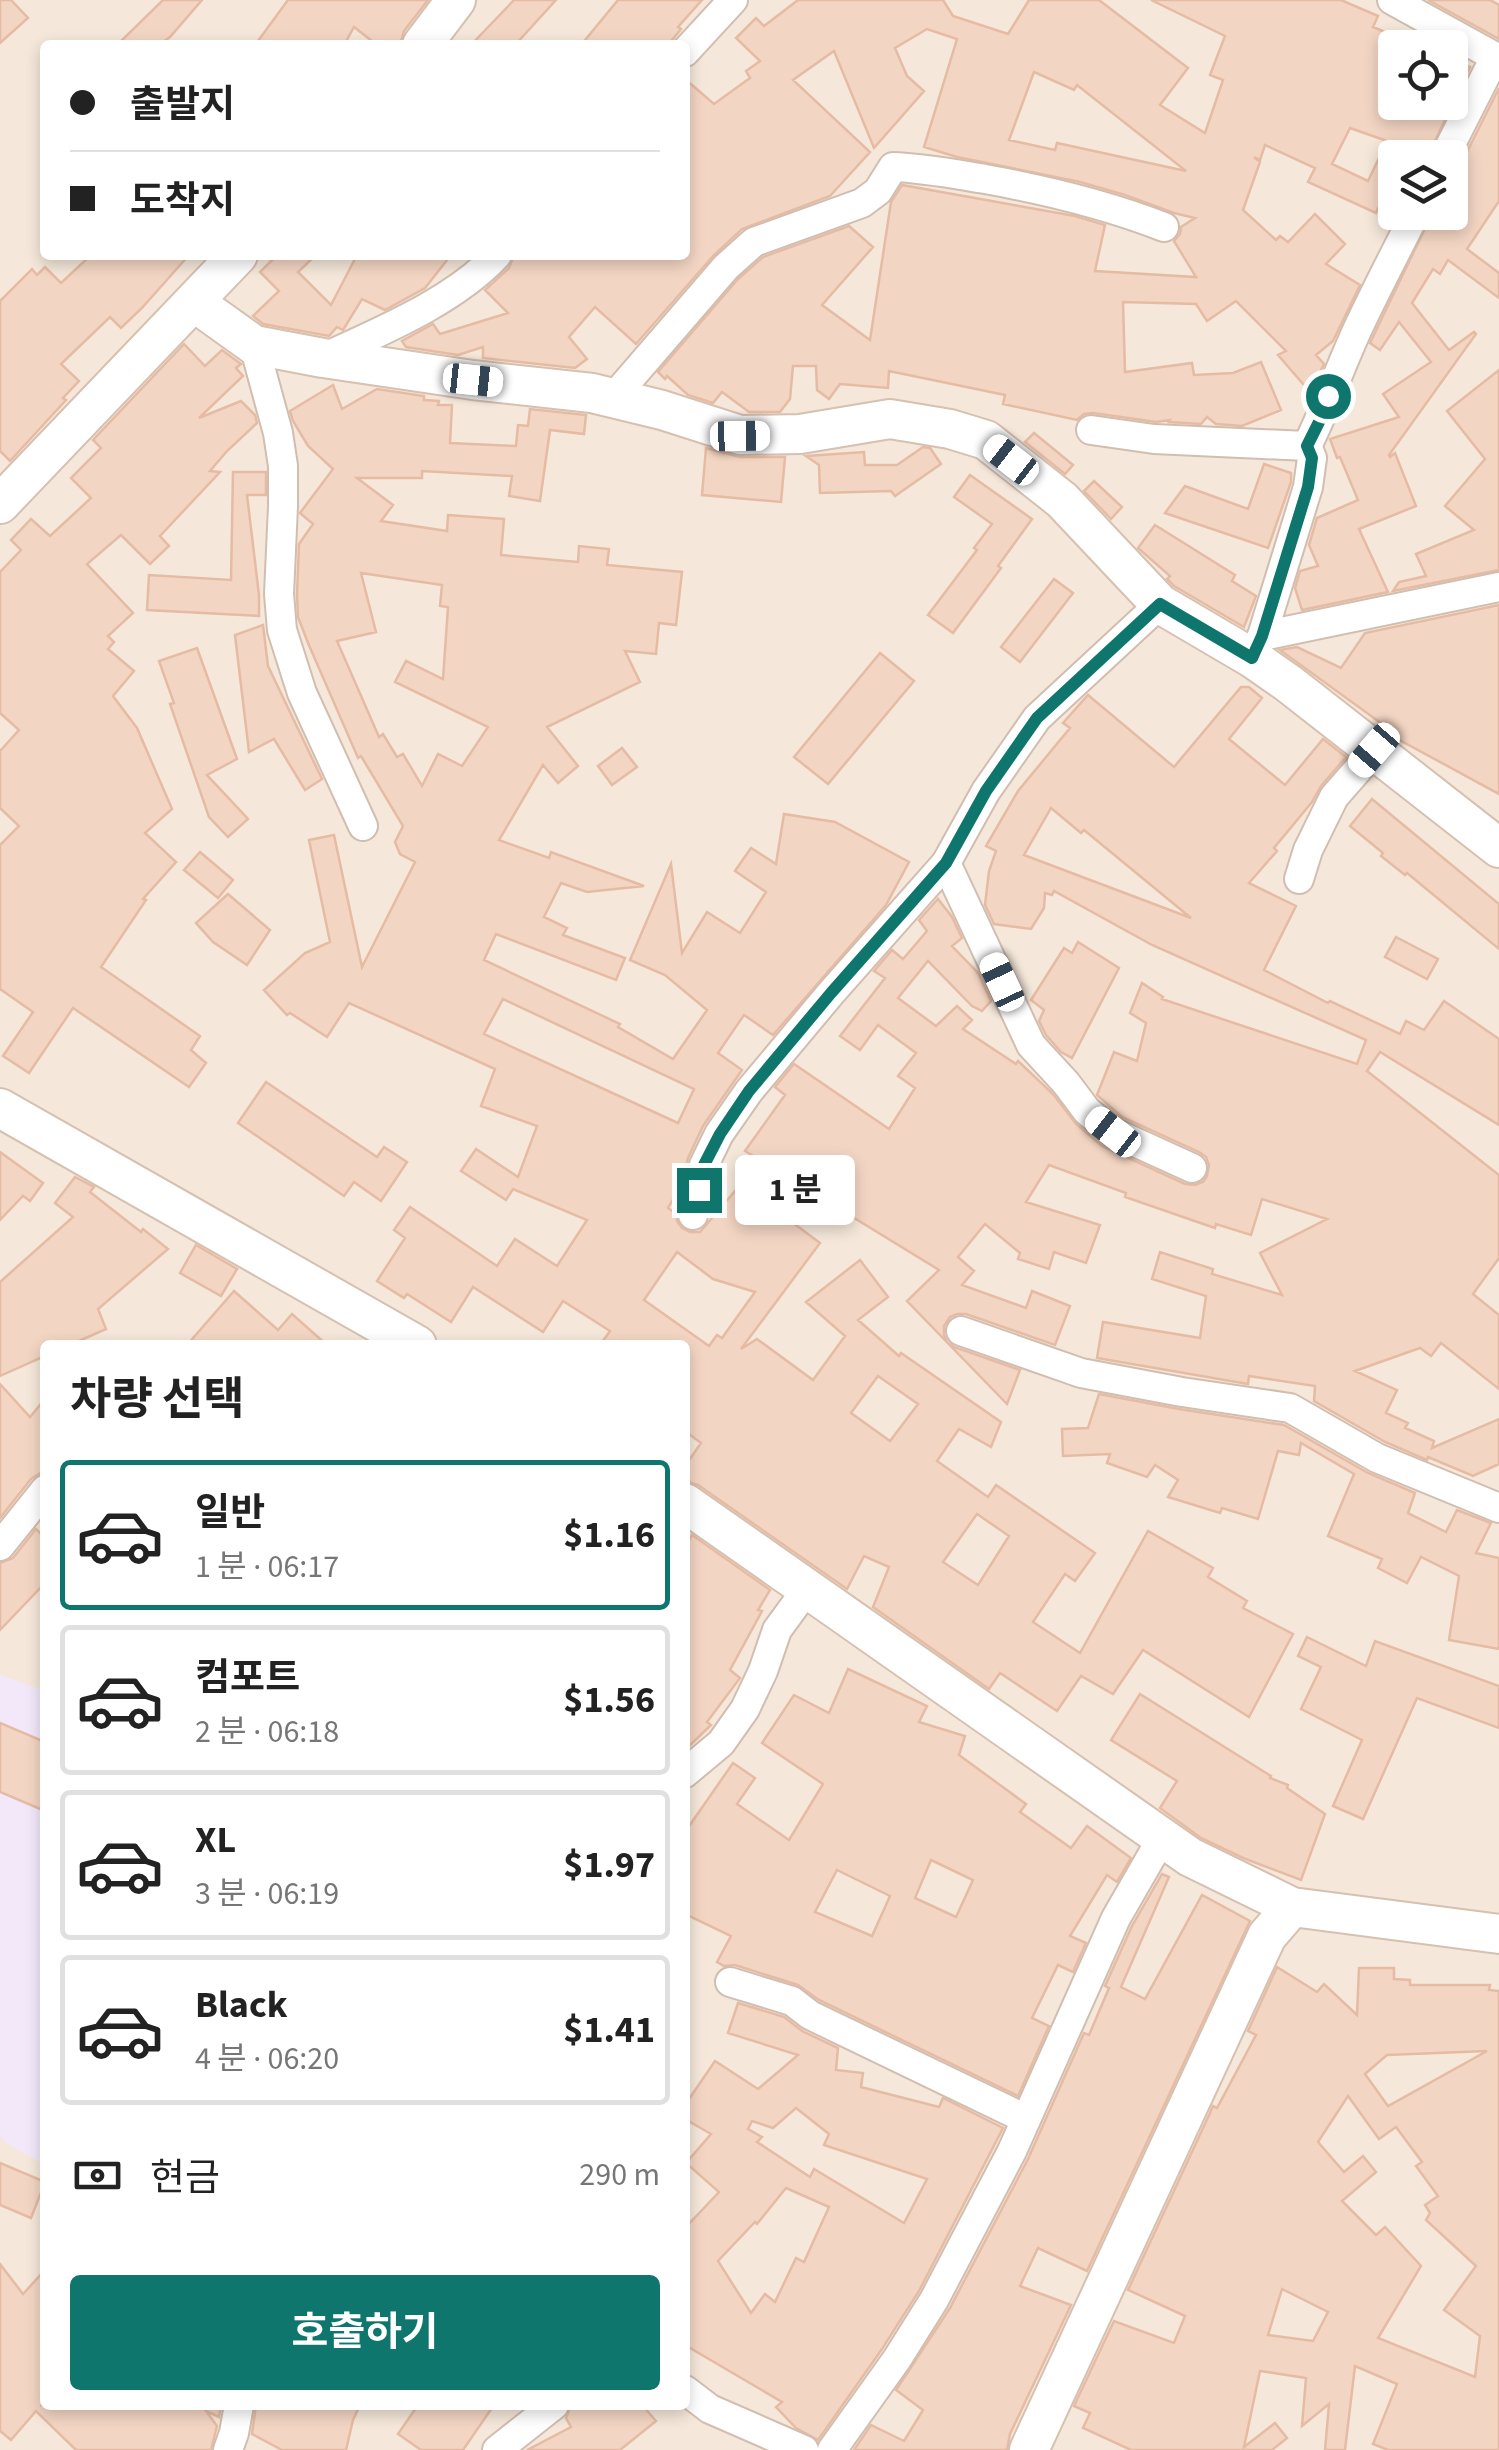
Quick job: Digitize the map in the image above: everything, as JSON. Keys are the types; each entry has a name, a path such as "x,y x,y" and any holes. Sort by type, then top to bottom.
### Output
{"street":[{"path":"426,40 456,0"},
{"path":"690,47 733,0"},
{"path":"1392,0 1497,58 1454,140"},
{"path":"613,398 726,267 754,242 862,203 878,191 893,167 1047,190 1164,226"},
{"path":"1257,647 1308,487 1312,458 1307,446 1360,324 1407,230"},
{"path":"0,504 233,260"},
{"path":"323,358 399,323 448,294 493,260"},
{"path":"194,302 254,345 473,380 592,393 662,410 740,436 800,434 890,419 950,429 986,440 1062,500 1160,604 1257,647 1374,750 1499,848"},
{"path":"254,345 278,433 282,466 282,630 302,692 363,826"},
{"path":"1091,430 1154,439 1307,446"},
{"path":"1257,647 1499,586"},
{"path":"693,1215 704,1165 749,1091 946,863 986,791 1037,718 1160,604"},
{"path":"1300,879 1308,850 1334,797 1374,750"},
{"path":"946,863 1031,1045 1087,1111 1113,1132 1192,1168"},
{"path":"0,1108 404,1340"},
{"path":"961,1330 1081,1373 1290,1408 1377,1458 1499,1508"},
{"path":"0,1546 40,1496"},
{"path":"690,1507 1190,1857 1292,1907 1499,1934"},
{"path":"690,1770 721,1743 745,1709 777,1630 807,1589"},
{"path":"832,2450 934,2300 1026,2119 1116,1918 1162,1838"},
{"path":"1029,2450 1267,1936 1292,1907"},
{"path":"730,1982 792,2001 810,2015 1026,2119"},
{"path":"690,2394 710,2409 804,2450"},
{"path":"228,2450 237,2410"},
{"path":"497,2450 548,2410"}],"shaded area":[{"path":"0,0 1499,0 1499,2450 0,2450"},
{"path":"0,1675 40,1689 40,2162 0,2136"}],"building":[{"path":"0,0 11,0 28,18 0,43"},
{"path":"163,0 202,0 166,40 122,40"},
{"path":"288,0 428,0 401,40 371,40 354,27 347,40 259,40"},
{"path":"514,0 556,0 520,40 476,40"},
{"path":"618,0 702,0 678,27 681,29 672,40 585,40"},
{"path":"798,0 943,0 953,16 1008,34 1029,0 1099,0 1188,68 1160,105 1205,133 1223,80 1210,75 1225,36 1151,0 1341,0 1378,16 1373,27 1380,30 1378,120 1445,120 1436,140 1384,140 1350,128 1332,164 1368,181 1378,160 1376,213 1308,182 1315,168 1265,145 1260,160 1254,157 1260,162 1243,210 1276,240 1280,236 1288,242 1315,214 1345,244 1326,264 1360,285 1333,341 1316,355 1324,364 1310,392 1278,355 1286,351 1236,301 1207,321 1196,304 1123,302 1125,372 1192,363 1194,375 1233,373 1261,362 1281,410 1242,426 1216,424 1207,417 1201,424 1093,413 1077,420 1003,404 1005,395 889,371 888,388 840,384 829,399 817,390 816,366 793,366 790,399 780,412 749,412 722,392 713,403 688,395 658,372 738,279 763,257 849,226 873,247 822,305 870,340 891,202 902,185 1075,216 1105,225 1095,271 1196,277 1174,241 1181,227 1195,218 1080,182 924,147 957,39 927,29 895,48 907,76 924,91 874,148 834,51 793,80 870,152 830,196 742,229 713,256 636,344 595,307 569,337 587,359 575,368 483,358 483,347 458,355 406,347 402,341 433,324 440,334 508,313 485,290 509,268 512,260 690,260 690,83 714,104 750,78 746,71 760,61 736,38 756,18 764,26","holes":["1034,72 1074,90 1077,85 1186,171 1057,143 1055,150 1009,140"]},
{"path":"1428,0 1490,0 1499,5 1499,39"},
{"path":"1499,88 1499,201 1467,249 1499,273 1499,298 1448,260 1440,274 1433,269 1412,303 1449,350 1476,334 1389,455 1395,453 1416,506 1359,529 1388,592 1302,610 1295,588 1300,571 1318,566 1309,545 1317,518 1358,500 1330,439 1399,417 1383,394 1431,362 1399,322 1380,350 1370,343 1424,230 1468,230 1468,150"},
{"path":"86,260 185,260 121,328 110,317 61,364 79,381 10,461 0,451 0,301 32,269 37,275 45,267 61,283"},
{"path":"272,260 311,260 298,272 331,305 354,260 447,260 425,288 385,310 362,299 343,330 337,327 329,336 263,324 253,316 279,291 260,272"},
{"path":"184,344 205,366 222,350 241,364 236,368 243,376 199,418 241,401 255,415 257,423 227,451 210,471 220,472 160,536 169,546 150,564 121,535 87,564 133,613 108,636 114,642 108,649 134,671 113,696 137,728 172,809 145,833 176,862 143,899 146,900 101,967 200,1036 191,1050 206,1063 189,1087 73,1008 29,1073 3,1056 33,1012 0,989 0,845 19,826 0,808 0,751 19,730 0,713 0,572 21,550 11,540 31,519 50,536 91,498 71,478 101,448 93,440"},
{"path":"1499,370 1499,570 1393,591 1399,582 1426,576 1416,554 1474,530 1445,506 1485,459 1447,411"},
{"path":"333,385 342,409 377,389 452,405 450,443 516,446 518,425 528,426 530,409 586,415 584,434 550,430 540,501 509,496 512,476 422,471 422,478 357,478 393,505 381,521 447,531 448,515 504,519 501,555 578,562 579,546 609,549 607,565 682,572 676,625 659,623 656,654 625,651 640,682 547,727 578,766 558,783 543,765 499,840 549,858 551,852 644,886 587,892 561,883 544,917 567,928 563,935 625,958 616,980 496,934 484,960 620,1024 618,1027 673,1059 707,1010 665,975 630,960 671,864 682,953 707,912 740,933 766,892 735,871 751,848 776,864 784,814 835,822 909,862 886,905 773,1035 744,1015 718,1053 742,1070 703,1126 688,1158 681,1186 668,1208 676,1214 682,1228 700,1232 741,1184 820,1243 741,1349 757,1339 813,1380 845,1336 806,1302 860,1260 888,1297 858,1320 899,1356 901,1353 1001,1422 991,1447 959,1429 937,1461 988,1497 996,1485 1095,1553 1075,1581 1065,1574 1033,1622 1080,1653 1148,1531 1213,1568 1208,1577 1247,1601 1243,1608 1293,1634 1249,1717 1143,1650 1113,1694 1081,1676 1057,1711 1000,1673 989,1689 873,1607 889,1567 864,1556 847,1589 690,1483 690,1459 701,1443 690,1435 690,1340 604,1340 610,1331 563,1301 543,1332 473,1287 451,1322 407,1294 404,1298 377,1281 405,1238 394,1230 410,1207 497,1266 515,1239 557,1266 587,1220 513,1189 506,1200 461,1171 476,1149 518,1177 537,1126 481,1106 495,1069 349,1003 327,1037 290,1013 287,1015 264,990 305,953 330,942 309,840 334,835 362,967 415,862 400,854 395,842 403,826 361,756 358,758 298,617 299,544 313,524 300,513 333,469 308,446 290,411","holes":["361,573 442,585 440,606 448,607 443,679 406,661 395,682 488,727 462,766 438,754 422,786 403,754 397,757 383,734 379,737 337,641 376,632","503,999 694,1089 678,1123 484,1034","677,1252 713,1279 755,1292 722,1338 717,1335 709,1346 644,1300","878,1376 918,1404 890,1441 851,1413","977,1514 1009,1536 978,1585 943,1562"]},
{"path":"1034,433 1073,465 1065,474 1025,442"},
{"path":"923,447 930,448 941,464 895,496 891,491 820,493 819,465 806,456 864,452 865,465 897,465"},
{"path":"706,448 740,457 785,457 781,502 702,495"},
{"path":"1264,464 1291,473 1268,548 1165,513 1185,486 1248,509"},
{"path":"233,472 266,472 266,495 247,495 259,616 147,610 149,575 231,580"},
{"path":"970,475 1032,519 953,633 928,615 992,524 954,497"},
{"path":"1094,481 1122,507 1111,519 1084,491"},
{"path":"1155,525 1235,575 1232,581 1256,596 1244,627 1174,586 1167,579 1170,576 1138,548"},
{"path":"1054,579 1073,593 1020,662 1001,647"},
{"path":"1499,605 1499,794 1394,737 1396,734 1280,650 1297,647 1341,668 1365,633"},
{"path":"263,625 268,666 322,779 305,790 274,739 249,752 235,635"},
{"path":"197,648 237,759 207,775 248,819 228,837 209,817 159,661"},
{"path":"880,653 914,681 828,784 794,757"},
{"path":"1241,687 1249,687 1262,698 1229,739 1285,785 1323,739 1346,757 1249,883 1296,906 1264,970 1400,1034 1406,1021 1424,1030 1444,1001 1499,1039 1499,1125 1380,1052 1367,1071 1499,1175 1499,1258 1473,1294 1499,1315 1499,1389 1441,1343 1431,1356 1420,1348 1355,1371 1397,1390 1386,1413 1408,1423 1405,1428 1434,1441 1432,1448 1499,1419 1499,1464 1473,1476 1385,1442 1314,1401 1315,1386 1249,1376 1248,1384 1097,1358 1103,1322 1200,1338 1206,1296 1152,1279 1160,1252 1213,1269 1212,1274 1282,1295 1260,1253 1327,1219 1262,1199 1251,1235 1216,1224 1215,1228 1125,1197 1126,1193 1049,1165 1026,1202 1100,1225 1086,1263 1054,1252 1049,1269 1018,1259 1020,1253 985,1224 958,1257 974,1271 962,1285 1026,1308 1032,1291 1070,1306 1055,1345 966,1314 950,1317 944,1326 947,1342 954,1347 1020,1370 1007,1404 907,1301 939,1270 745,1151 785,1095 775,1087 794,1064 889,1129 915,1088 898,1076 916,1053 878,1025 860,1050 840,1036 885,978 874,971 892,950 903,959 927,931 919,920 938,899 962,938 952,946 978,973 991,1001 982,1011 972,1006 928,961 898,998 936,1026 957,1006 972,1020 963,1029 1016,1064 1018,1061 1053,1094 1076,1124 1102,1146 1185,1184 1203,1182 1209,1165 1206,1157 1122,1117 1097,1095 1114,1052 1137,1061 1146,1023 1130,1013 1142,983 1162,999 1357,1064 1366,1040 1152,945 1054,891 1052,895 1045,893 1044,908 1031,929 994,924 985,905 996,851 986,846 1018,791 1070,728 1063,723 1088,695 1174,767","holes":["1051,808 1081,833 1084,830 1191,918 1024,855"]},
{"path":"622,748 637,767 612,785 598,766"},
{"path":"1372,799 1499,904 1499,949 1381,856 1383,853 1350,826"},
{"path":"200,852 233,880 218,898 184,870"},
{"path":"228,894 270,930 247,965 213,942 196,923"},
{"path":"1396,937 1438,959 1427,979 1385,957"},
{"path":"1078,942 1119,968 1072,1058 1046,1035 1039,1021 1044,1010 1031,1000 1064,948 1072,953"},
{"path":"266,1082 377,1157 384,1147 407,1162 381,1201 354,1182 344,1196 238,1123"},
{"path":"0,1152 43,1183 30,1201 23,1196 0,1220"},
{"path":"75,1177 94,1187 90,1192 168,1249 98,1309 106,1329 81,1340 40,1340 40,1358 0,1376 0,1282 73,1217 55,1203"},
{"path":"196,1245 237,1269 221,1296 180,1273"},
{"path":"234,1291 278,1330 292,1314 321,1340 191,1340"},
{"path":"0,1384 30,1417 40,1405 40,1473 0,1518"},
{"path":"1099,1394 1284,1425 1368,1473 1415,1493 1408,1513 1446,1532 1457,1510 1491,1523 1476,1553 1499,1558 1499,1649 1449,1640 1459,1576 1421,1557 1407,1583 1378,1568 1382,1559 1328,1536 1354,1474 1301,1443 1299,1455 1278,1451 1258,1519 1222,1508 1220,1513 1168,1497 1178,1480 1155,1465 1147,1477 1107,1463 1110,1454 1063,1456 1062,1429 1088,1428"},
{"path":"36,1529 40,1533 40,1588 0,1630 0,1563 13,1558"},
{"path":"692,1535 770,1590 730,1670 740,1678 707,1722 711,1725 690,1745"},
{"path":"1307,1637 1366,1666 1375,1641 1499,1686 1499,1728 1417,1698 1363,1819 1333,1806 1362,1740 1301,1709 1321,1667 1298,1656"},
{"path":"848,1669 927,1706 919,1722 965,1736 959,1755 1026,1804 1020,1812 1071,1848 1087,1826 1131,1858 1117,1882 1107,1875 1070,1936 1086,1943 1073,1972 1058,1965 1032,2018 1049,2026 1018,2096 819,2000 798,1985 735,1965 724,1966 717,1962 731,1936 690,1916 690,1825 733,1763 755,1778 737,1804 789,1840 823,1784 762,1743 794,1695 829,1713","holes":["931,1860 973,1880 956,1917 915,1898","837,1870 890,1896 872,1936 815,1912"]},
{"path":"1140,1694 1270,1778 1288,1785 1325,1814 1301,1880 1201,1838 1160,1808 1177,1781 1111,1740"},
{"path":"0,1723 40,1740 40,1809 0,1792"},
{"path":"1162,1874 1169,1877 1121,1987 1145,1999 1202,1895 1250,1921 1087,2271 1038,2248 1020,2286 1071,2305 1010,2434 1007,2450 854,2450 871,2425 904,2441 923,2410 896,2390 950,2308 1028,2159 1084,2033 1089,2035 1109,1988 1105,1986 1132,1926"},
{"path":"1277,1967 1317,1992 1324,1984 1357,2015 1359,1968 1394,1968 1394,1979 1410,1980 1410,1985 1490,1985 1489,1990 1499,1991 1499,2450 1388,2450 1373,2444 1397,2384 1355,2366 1345,2450 1325,2450 1329,2404 1302,2426 1306,2378 1260,2371 1244,2447 1275,2423 1287,2438 1272,2450 1131,2450 1083,2428 1090,2413 1074,2406 1114,2321 1174,2343 1185,2316 1128,2290 1213,2106 1217,2108 1256,2035 1248,2031","holes":["1487,2051 1388,2106 1365,2074 1387,2055","1348,2096 1379,2139 1396,2127 1422,2162 1416,2166 1438,2196 1425,2205 1430,2213 1426,2220 1476,2266 1444,2310 1480,2336 1475,2377 1378,2338 1421,2266 1385,2227 1376,2235 1342,2201 1376,2172 1363,2156 1344,2172 1318,2142","1282,2289 1328,2312 1313,2341 1268,2335"]},
{"path":"738,2003 784,2017 802,2031 838,2048 836,2070 863,2073 861,2087 939,2107 943,2098 1003,2128 919,2291 818,2440 796,2428 776,2407 782,2402 690,2348 690,2223 719,2192 690,2167 690,2158 711,2134 690,2122 690,2098 715,2061 758,2089 798,2055 728,2033","holes":["796,2108 829,2134 824,2145 927,2179 904,2223 814,2169 810,2177 757,2142 762,2137 748,2129 752,2121 773,2128","786,2188 829,2207 804,2262 796,2258 775,2302 765,2294 751,2313 718,2261 757,2224"]},
{"path":"0,2163 40,2180 40,2195 31,2218 0,2205"},
{"path":"0,2264 23,2294 40,2275 40,2410 220,2410 219,2417 206,2411 217,2426 211,2450 76,2450 36,2411 11,2440 0,2431"},
{"path":"255,2410 358,2410 346,2450 282,2450 252,2434"},
{"path":"415,2410 491,2410 463,2450 421,2450 398,2434"},
{"path":"569,2410 646,2410 656,2421 620,2450 527,2450 571,2427 566,2418"}],"route":[{"path":"699,1190 704,1165 749,1091 946,863 986,791 1037,718 1160,604 1252,658 1308,487 1312,458 1307,446 1328,396"}]}
